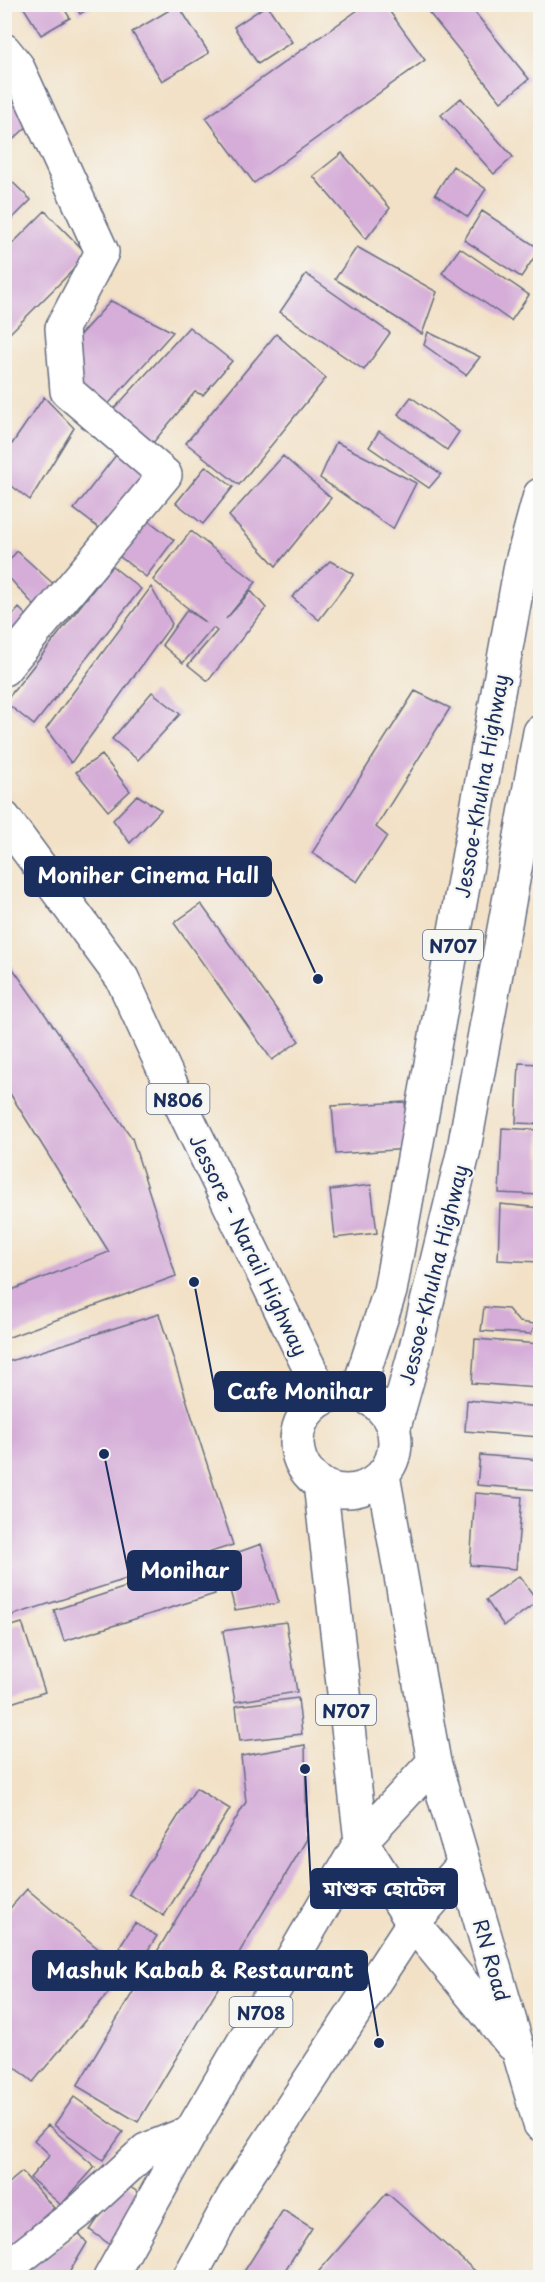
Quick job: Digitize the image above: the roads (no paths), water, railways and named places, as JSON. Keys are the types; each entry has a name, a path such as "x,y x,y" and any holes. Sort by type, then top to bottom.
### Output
{"main road":[{"path":"4,50 17,66 102,252 63,328 66,391 165,475 4,669"},
{"name":"Jessoe-Khulna Highway","path":"357,1394 390,1292 521,565 540,495"},
{"name":"Jessoe-Khulna Highway","path":"394,1427 415,1352 463,1154 540,732"},
{"name":"Jessore - Narail Highway","path":"4,818 122,978 168,1078 324,1398"},
{"path":"383,1475 369,1486 353,1491 336,1490 320,1483 307,1472 299,1456 297,1439 301,1422 309,1408 324,1398 340,1393 357,1394 373,1400 386,1412 394,1427"},
{"name":"N707","path":"394,1427 396,1444 392,1461 383,1475 434,1762 464,1864"},
{"name":"N707","path":"320,1483 361,1841 413,1923"},
{"name":"N708","path":"110,2277 191,2132 361,1841 434,1762"},
{"path":"189,2277 235,2194 413,1923 464,1864"},
{"name":"RN Road","path":"464,1864 540,2124"},
{"name":"RN Road","path":"413,1923 520,2055"},
{"path":"4,2270 80,2211 146,2151 191,2132"}],"place":[{"name":"Moniher Cinema Hall","path":"318,979"},
{"name":"Cafe Monihar","path":"194,1282"},
{"name":"Monihar","path":"104,1454"},
{"name":"মাশুক হোটেল","path":"305,1769"},
{"name":"Mashuk Kabab & Restaurant","path":"379,2043"}]}
